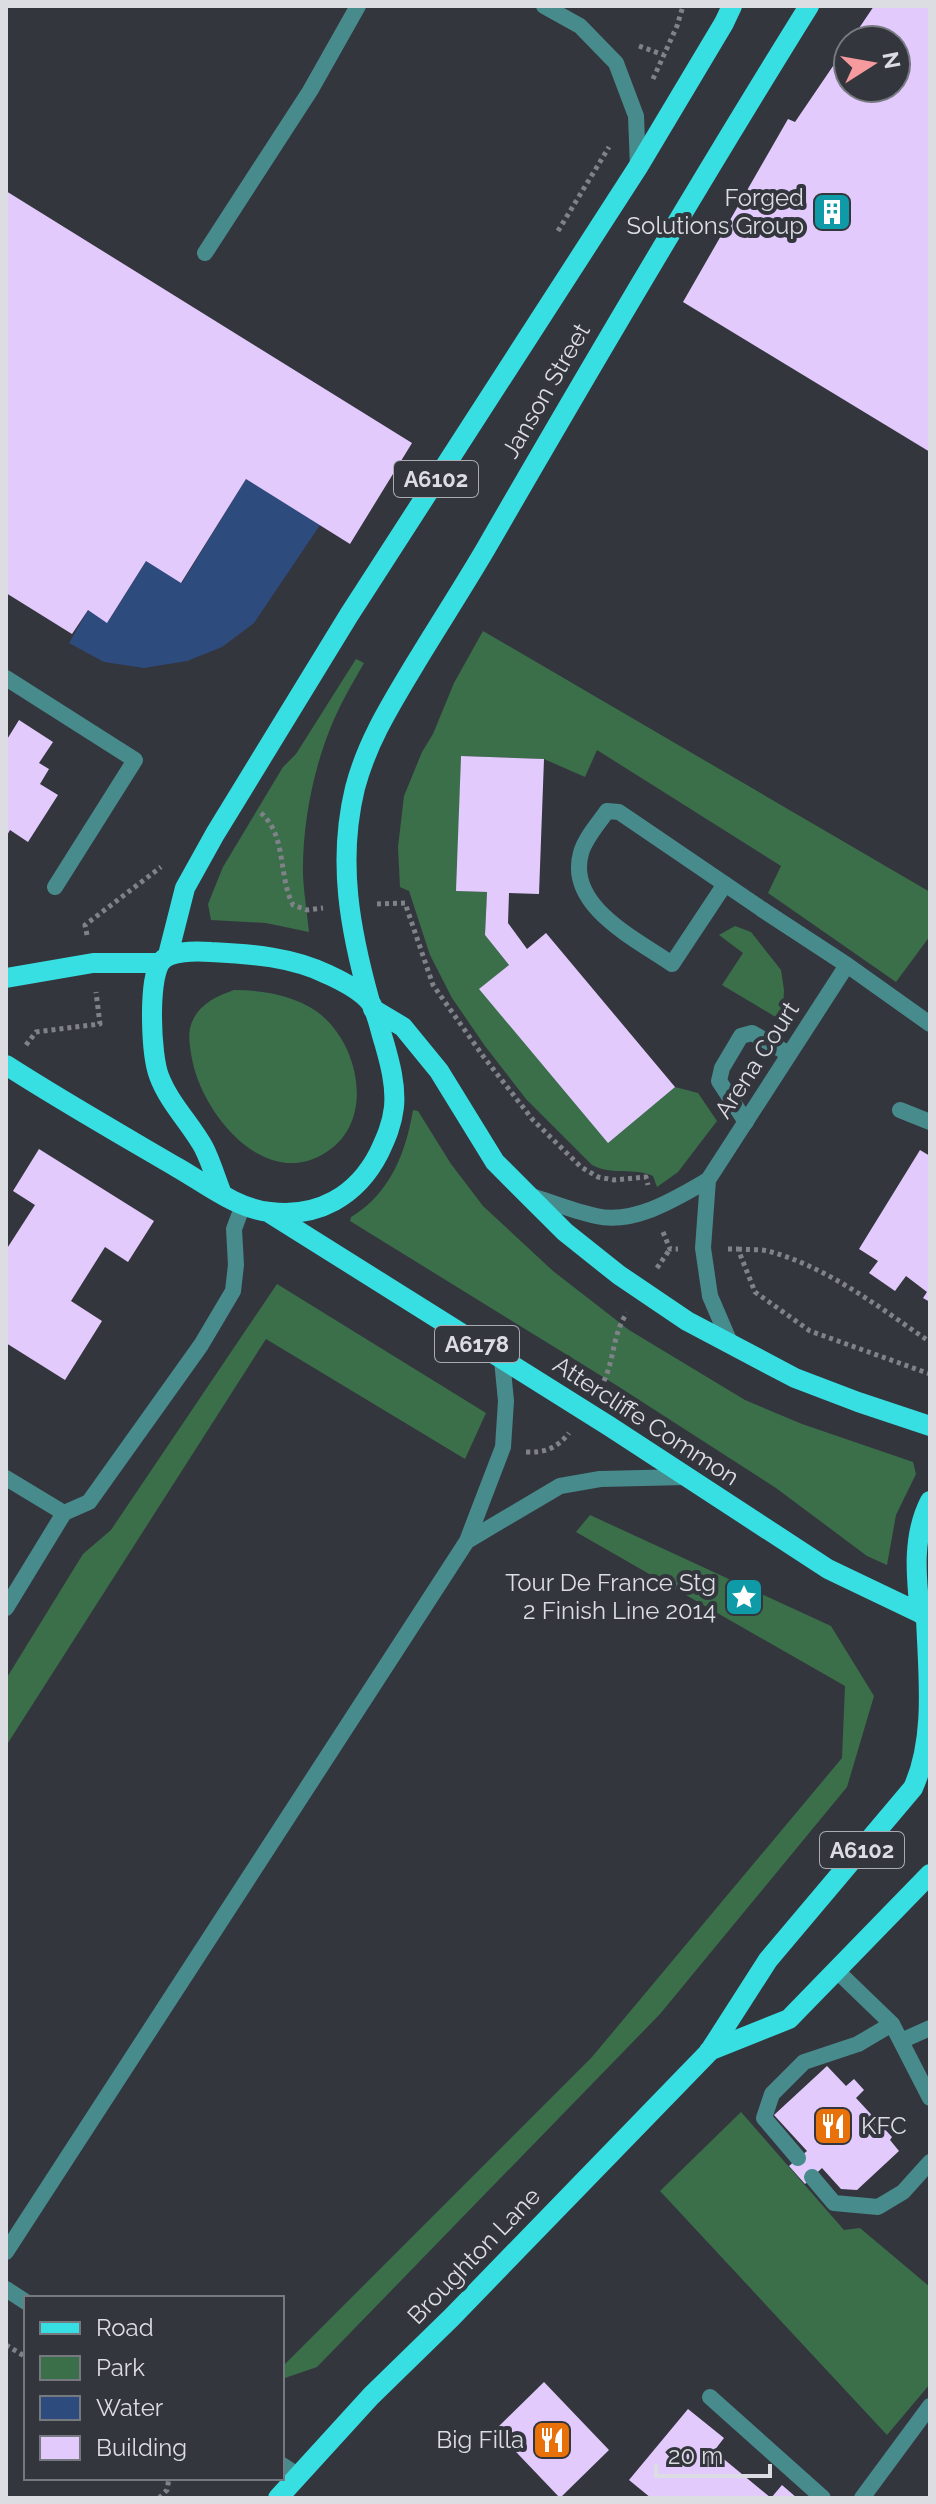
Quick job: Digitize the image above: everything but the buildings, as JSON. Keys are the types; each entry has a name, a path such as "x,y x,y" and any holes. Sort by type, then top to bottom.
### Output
{"main road":[{"name":"Janson Street","path":"164,959 185,888 215,834 349,615 638,167 732,6"},
{"name":"Janson Street","path":"371,1006 354,943 348,905 348,841 354,791 365,753 386,711 482,554 598,353 809,6"},
{"path":"6,978 93,963 164,959 202,951 289,960 329,975 403,1027 439,1071 495,1162 565,1232 642,1291 687,1321 795,1378 930,1426"},
{"path":"164,959 151,1022 159,1077 205,1150 222,1194"},
{"name":"A6178","path":"8,1066 243,1205 268,1212 310,1210 347,1195 372,1167 388,1136 394,1107 394,1084 388,1054 371,1006"},
{"name":"Attercliffe Common","path":"268,1212 828,1569 925,1617"},
{"name":"Broughton Lane","path":"278,2498 290,2471 452,2317 709,2052 768,1960 895,1812 919,1776 929,1723 925,1617 917,1584 918,1538 921,1520 930,1501"},
{"name":"Broughton Lane","path":"709,2052 789,2019 930,1874"}],"street":[{"path":"205,253 310,91 358,6"},
{"path":"544,6 580,26 616,63 636,116 638,167"},
{"path":"6,678 135,760 55,887"},
{"path":"725,884 672,964 615,924 587,899 578,875 581,851 607,811 619,812 847,965 930,1024"},
{"name":"Arena Court","path":"525,1194 599,1217 622,1216 654,1209 708,1180 847,965"},
{"path":"746,1122 719,1081 722,1068 741,1036 752,1033 789,1054"},
{"path":"900,1110 930,1122"},
{"name":"Arena Court","path":"708,1180 703,1248 710,1296 731,1345"},
{"path":"6,1608 64,1513 89,1502 201,1345 233,1291 236,1265 234,1229 243,1205"},
{"path":"6,2252 467,1541 503,1447 506,1401 502,1360"},
{"path":"467,1541 560,1486 600,1479 686,1477"},
{"path":"6,1478 64,1513"},
{"path":"836,1970 892,2024 930,2098"},
{"path":"798,2158 764,2118 772,2094 804,2062 858,2044 892,2024"},
{"path":"901,2041 930,2028"},
{"path":"812,2177 834,2203 878,2207 903,2192 930,2162"},
{"path":"6,2289 24,2301"},
{"path":"710,2397 823,2498"},
{"path":"862,2498 930,2406"}],"path":[{"path":"664,55 683,6"},
{"path":"240,795 272,825 286,889 293,905 307,910 405,903 433,985 483,1056 533,1120 581,1167 598,1177 614,1180 646,1177 654,1209 670,1249"},
{"path":"85,925 159,869 167,857"},
{"path":"8,1066 36,1032 100,1024 93,963"},
{"path":"670,1249 766,1250 807,1265 862,1296 930,1342"},
{"path":"503,1447 529,1453 546,1452 561,1443 607,1377 618,1326 670,1249"},
{"path":"738,1249 755,1292 810,1331 930,1374"},
{"path":"6,2345 24,2356"},
{"path":"159,2498 167,2490 169,2480"}],"green space":[{"path":"483,631 930,892 930,936 896,982 768,893 781,866 597,750 585,777 544,759 461,756 457,891 487,892 485,935 509,965 480,989 675,1087 698,1093 717,1121 678,1172 657,1187 653,1176 646,1173 607,1170 592,1165 526,1099 452,998 430,955 409,891 400,887 398,847 404,796 454,683"},
{"path":"356,659 364,663 330,729 309,801 303,876 309,932 266,923 211,920 208,904 223,867 283,767 296,754"},
{"path":"735,926 751,932 781,970 784,990 779,1019 722,985 743,953 719,935"},
{"path":"234,990 277,994 297,1001 331,1024 343,1041 356,1082 356,1102 352,1122 341,1139 325,1153 302,1162 280,1162 259,1154 239,1140 208,1102 192,1059 190,1026 204,1006"},
{"path":"413,1110 418,1111 451,1164 483,1206 553,1271 629,1330 745,1400 802,1424 913,1462 916,1474 896,1515 887,1565 867,1556 776,1488 616,1385 350,1221 376,1196 394,1171 406,1141"},
{"path":"277,1284 486,1413 465,1459 266,1339 6,1746 6,1679 83,1554 111,1530"},
{"path":"590,1515 831,1626 874,1696 847,1787 660,2014 317,2367 284,2378 284,2365 592,2057 842,1758 845,1686 576,1532"},
{"path":"741,2112 844,2230 860,2228 930,2287 930,2384 887,2435 660,2191"}],"water":[{"path":"246,479 320,525 254,623 222,647 187,661 144,668 104,662 69,643 88,610 108,622 146,561 182,583"}],"place":[{"name":"Forged Solutions Group","path":"832,212"},
{"name":"Tour De France Stg 2 Finish Line 2014","path":"744,1597"},
{"name":"KFC","path":"833,2126"},
{"name":"Big Filla","path":"552,2440"}]}
